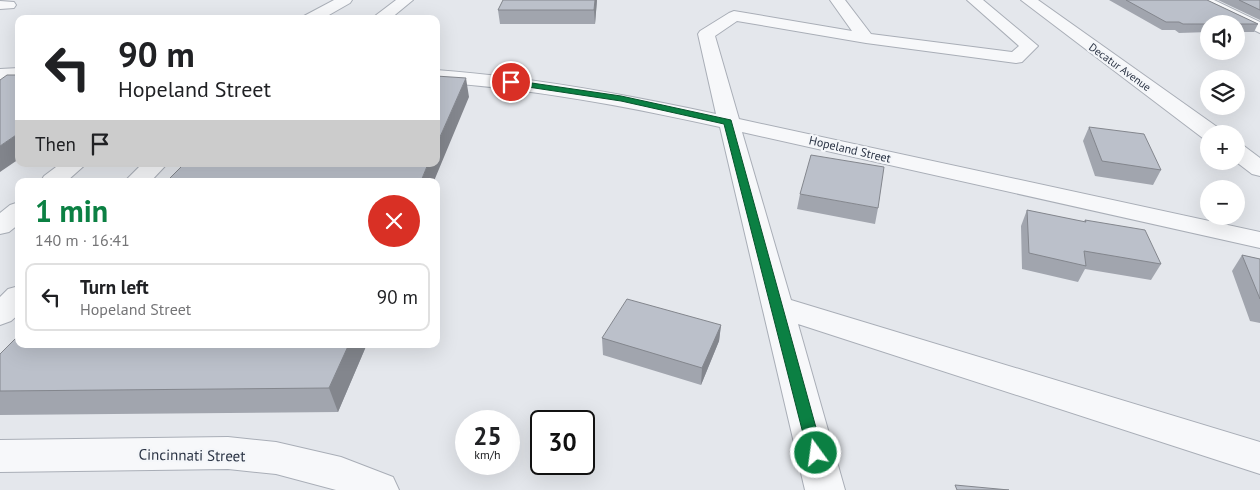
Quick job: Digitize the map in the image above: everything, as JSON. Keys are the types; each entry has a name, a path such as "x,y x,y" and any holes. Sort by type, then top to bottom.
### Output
{"street":[{"path":"317,15 345,0"},
{"path":"385,15 406,0"},
{"path":"724,0 734,16"},
{"path":"837,0 866,38"},
{"path":"825,490 706,34 734,16 866,38 1016,58 1029,46 974,0"},
{"name":"Decatur Avenue","path":"1028,0 1200,125"},
{"path":"1202,0 1260,28"},
{"path":"0,75 15,74"},
{"name":"Hopeland Street","path":"440,76 492,80 565,89 621,99 1260,240"},
{"path":"1245,158 1260,169"},
{"path":"57,178 70,167"},
{"path":"140,178 153,167"},
{"path":"0,226 15,213"},
{"path":"0,314 15,300"},
{"path":"778,307 1260,458"},
{"name":"Cincinnati Street","path":"0,456 228,452 276,458 338,482 379,490"}],"building":[{"path":"503,0 595,0 594,10 498,10"},
{"path":"1126,0 1207,0 1239,15 1200,15 1200,24 1166,22"},
{"path":"1239,0 1260,0 1260,10"},
{"path":"1245,18 1258,24 1245,24"},
{"path":"7,75 15,75 15,136 0,146 0,80"},
{"path":"440,76 466,78 440,137"},
{"path":"1089,127 1144,134 1161,170 1102,161"},
{"path":"811,155 884,167 878,208 800,194"},
{"path":"181,167 427,167 422,178 170,178"},
{"path":"1027,210 1086,222 1085,220 1145,230 1161,264 1084,251 1086,266 1029,253"},
{"path":"1242,255 1260,259 1260,299"},
{"path":"627,299 721,325 702,368 602,338"},
{"path":"15,339 15,348 347,348 329,388 0,391 0,354"},
{"path":"955,485 1009,490 957,490"}],"route":[{"path":"511,82 621,99 728,122 816,453"}]}
